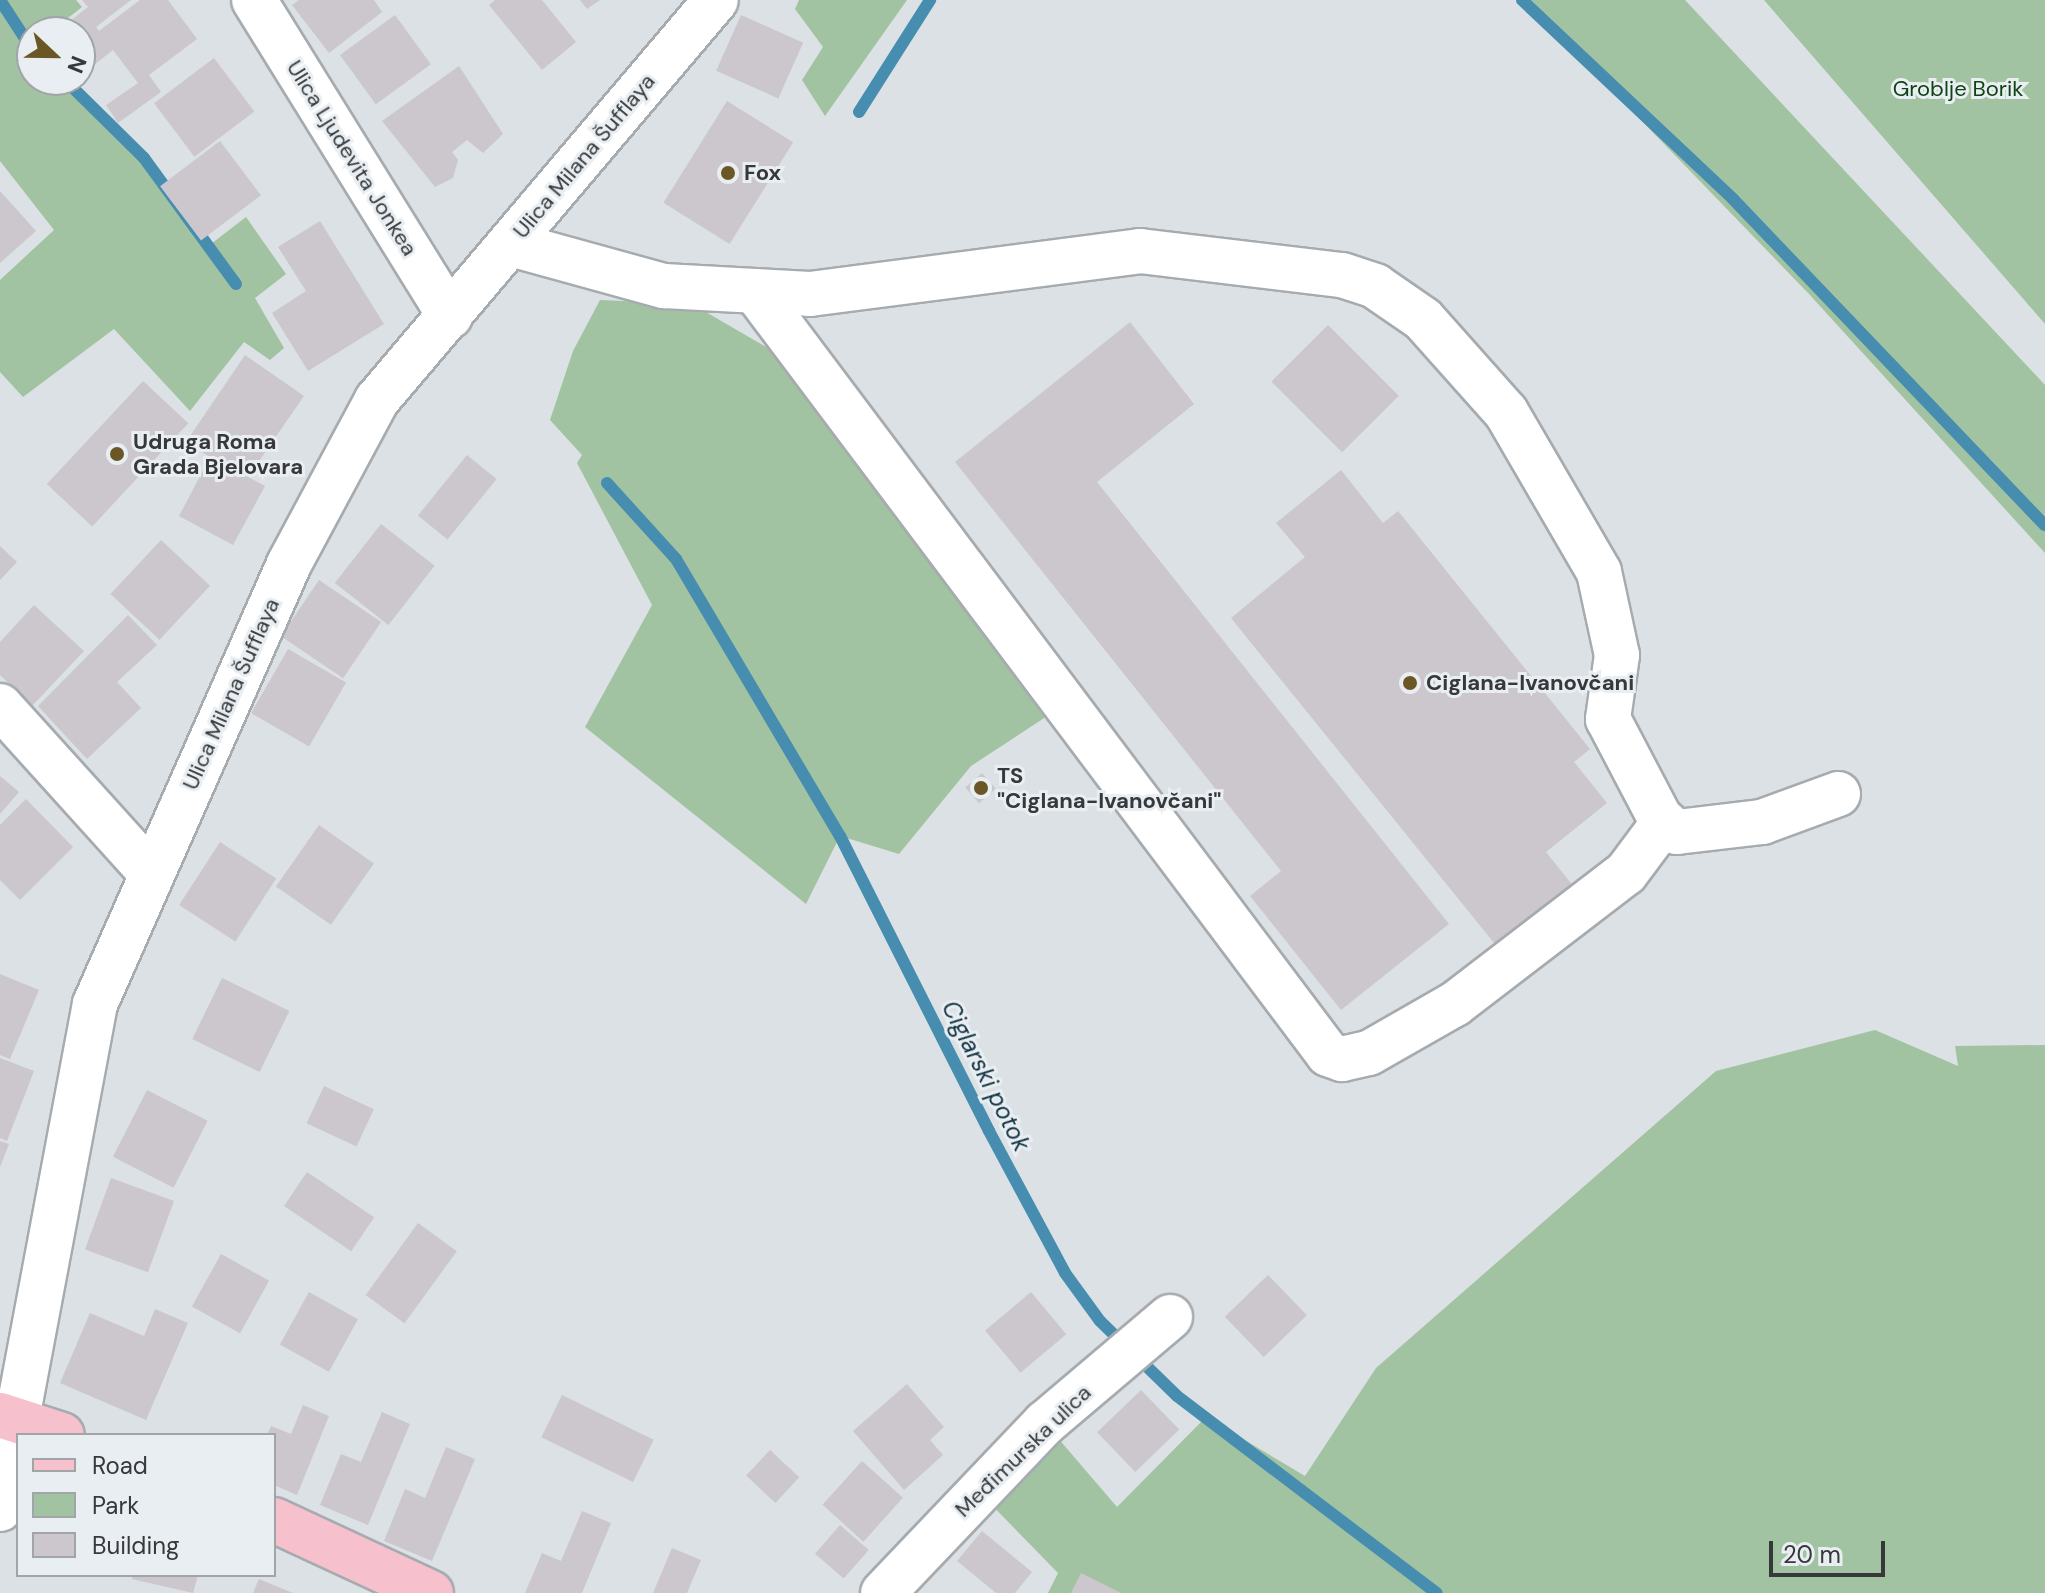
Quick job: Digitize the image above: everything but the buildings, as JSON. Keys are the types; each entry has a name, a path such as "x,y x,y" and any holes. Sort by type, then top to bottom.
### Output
{"main road":[{"path":"9,1418 56,1433"},
{"path":"276,1521 431,1593"}],"street":[{"name":"Ulica Ljudevita Jonkea","path":"254,0 450,316"},
{"name":"Ulica Milana Šufflaya","path":"0,1509 9,1418 95,1004 289,564 377,400 716,0"},
{"path":"511,244 664,286 810,294 1140,251 1342,275 1375,286 1423,319 1506,412 1599,572 1617,655 1608,719 1664,822 1677,832 1762,822 1838,794"},
{"path":"755,291 1328,1054 1342,1059 1369,1053 1455,1004 1626,873 1664,822"},
{"path":"0,706 151,873"},
{"name":"Međimurska ulica","path":"883,1593 1045,1423 1170,1317"}],"green space":[{"path":"0,0 76,0 82,7 70,16 16,16 16,96 82,96 144,158 207,247 246,217 286,274 255,298 284,348 270,360 244,342 190,411 114,329 23,397 0,372 0,280 54,230 0,161"},
{"path":"799,0 907,0 825,116 802,80 823,47 795,9"},
{"path":"1525,0 1685,0 2045,385 2045,553 1809,294"},
{"name":"Groblje Borik","path":"1764,0 2045,0 2045,324"},
{"path":"600,300 692,304 780,355 1064,705 971,766 899,854 840,836 806,904 585,727 652,605 577,463 582,455 550,420 573,351"},
{"path":"1875,1030 1958,1066 1955,1046 2045,1045 2045,1593 1048,1593 1058,1573 979,1492 1045,1423 1117,1507 1206,1417 1305,1476 1376,1368 1716,1071"}],"waterway":[{"name":"Ciglarski potok","path":"0,0 16,24"},
{"path":"859,112 930,0"},
{"path":"1522,0 1733,199 2045,525"},
{"name":"Ciglarski potok","path":"81,96 144,158 236,284"},
{"name":"Ciglarski potok","path":"607,483 676,559 840,836 989,1131 1065,1273 1100,1321 1177,1396 1437,1593"}],"place":[{"name":"Fox","path":"728,173"},
{"name":"Udruga Roma Grada Bjelovara","path":"117,454"},
{"name":"Ciglana-Ivanovčani","path":"1410,683"},
{"name":"TS \"Ciglana-Ivanovčani\"","path":"981,788"}]}
